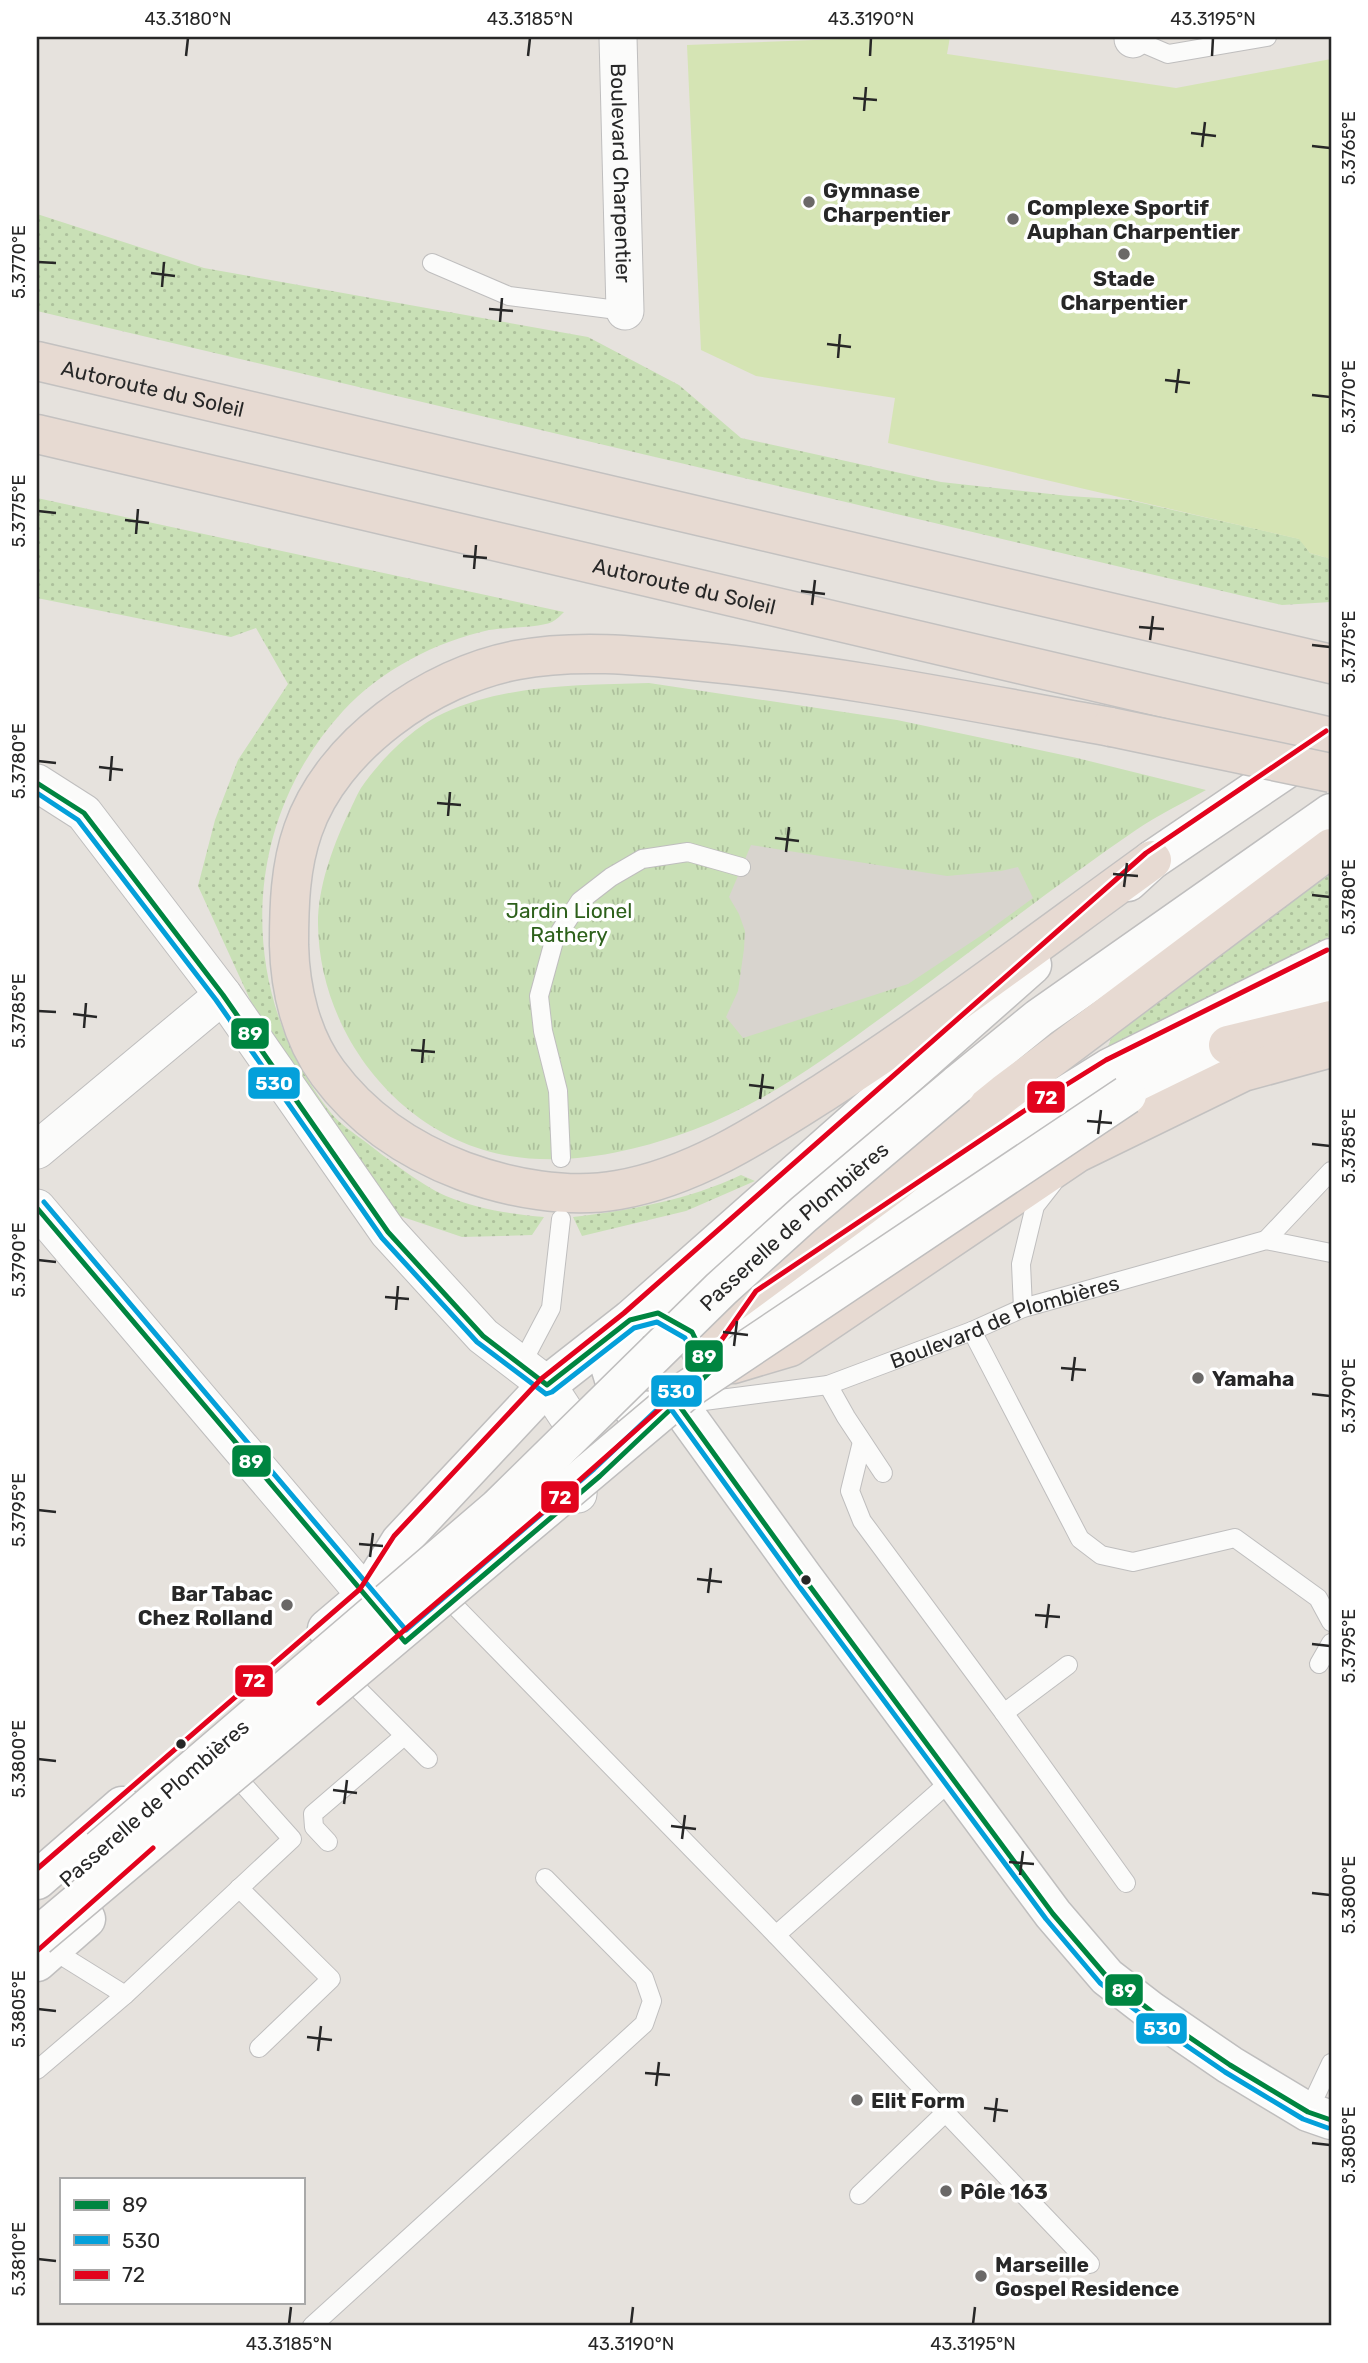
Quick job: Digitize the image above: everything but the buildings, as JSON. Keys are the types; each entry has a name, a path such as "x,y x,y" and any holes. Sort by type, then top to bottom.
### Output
{"highway":[{"name":"Autoroute du Soleil","path":"37,361 1331,664"},
{"name":"Autoroute du Soleil","path":"37,434 1331,738"},
{"path":"1152,860 929,1022 791,1114 693,1168 616,1191 557,1193 515,1186 480,1177 413,1149 376,1123 325,1070 308,1037 293,995 289,963 289,912 293,869 304,827 323,791 346,758 382,724 464,674 516,660 567,655 649,656 866,682 1111,727 1331,773"},
{"path":"367,1595 617,1390 893,1184 1006,1093 1331,848"},
{"path":"1228,1045 1331,1020"},
{"path":"711,1371 790,1347 1077,1153 1243,1072 1331,1048"}],"street":[{"name":"Boulevard Charpentier","path":"618,37 625,311"},
{"path":"37,1880 367,1595 400,1542 534,1375 630,1320 1152,860 1331,738"},
{"path":"37,783 84,813 223,995 388,1233 484,1336 534,1375 574,1426 580,1461 578,1494"},
{"name":"Passerelle de Plombières","path":"37,1903 498,1508 721,1289 804,1214 957,1085 1039,1018 1331,813"},
{"path":"42,1949 242,1783 578,1494 678,1404 711,1371 762,1298 1029,1118 1111,1067 1331,958"},
{"name":"Passerelle de Plombières","path":"42,1949 688,1389 1127,1095 1331,991"},
{"path":"37,1150 223,995"},
{"path":"37,1208 405,1642"},
{"path":"678,1404 653,1411 634,1410 617,1390 609,1363 630,1320 658,1313 692,1332 711,1371"},
{"path":"678,1404 1053,1914 1107,1977 1230,2066 1320,2116"}],"lane":[{"path":"1133,38 1168,54 1267,37"},
{"path":"432,263 509,296 625,311"},
{"path":"561,1158 558,1091 543,1031 539,996 554,941 580,901 611,877 642,859 688,852 741,867"},
{"path":"1023,1308 1021,1264 1035,1206 1077,1153"},
{"path":"1266,1240 1331,1171"},
{"path":"534,1375 551,1308 561,1219"},
{"name":"Boulevard de Plombières","path":"678,1404 828,1385 972,1331 1023,1308 1266,1240 1330,1253"},
{"path":"972,1331 1080,1539 1101,1555 1133,1562 1235,1538 1318,1598 1331,1622"},
{"path":"828,1385 883,1473"},
{"path":"862,1442 850,1491 862,1521 1126,1883"},
{"path":"451,1602 776,1935 1090,2264"},
{"path":"1319,1664 1331,1643"},
{"path":"1004,1713 1068,1665"},
{"path":"354,1685 428,1759"},
{"path":"328,1842 314,1827 313,1814 404,1736"},
{"path":"776,1935 953,1779"},
{"path":"37,2070 125,1995 292,1839 242,1783"},
{"path":"312,2326 644,2024 652,2001 644,1978 545,1878"},
{"path":"239,1888 331,1979 259,2048"},
{"path":"42,1949 125,1995"},
{"path":"1320,2116 1331,2063"},
{"path":"859,2195 945,2113"}],"green space":[{"name":"Complexe Sportif Auphan Charpentier","path":"950,37 947,54 1176,88 1331,59 1331,559 1310,553 1299,539 888,443 895,398 756,376 701,350 687,45"},
{"path":"37,214 204,268 588,337 679,385 741,438 941,482 1129,500 1300,539 1310,553 1331,559 1331,602 1282,605 37,311"},
{"path":"37,498 564,612 546,624 489,630 429,650 392,671 358,696 343,711 309,756 284,805 268,856 262,909 266,963 278,1015 300,1066 331,1113 392,1162 446,1196 494,1210 544,1217 532,1235 462,1237 394,1214 263,1028 198,886 215,820 238,760 288,684 256,628 231,637 37,598"},
{"name":"Jardin Lionel Rathery","path":"649,683 897,720 1077,758 1206,790 1136,830 803,1073 722,1118 647,1145 575,1158 504,1155 465,1143 430,1125 398,1101 371,1072 349,1039 332,1002 322,964 318,924 323,882 336,842 359,791 377,767 409,735 444,713 468,703 519,691"},
{"path":"1331,862 1331,936 1107,1049 1111,1039"},
{"path":"741,1175 755,1181 686,1211 582,1236 573,1217 659,1203 701,1191"}],"shaded area":[{"path":"751,845 947,876 1018,867 1033,898 908,984 743,1038 726,1017 738,991 745,931 729,897"}],"transit line":[{"name":"72","path":"37,1869 360,1589 394,1536 541,1379 624,1313 1146,853 1326,731"},
{"name":"89","path":"37,783 84,813 223,995 388,1232 483,1336 547,1385 630,1320 658,1313 692,1332 711,1371 600,1476 405,1642 37,1208"},
{"name":"530","path":"37,793 78,820 216,1000 382,1238 477,1342 546,1394 634,1328 657,1322 685,1338 700,1369 594,1469 406,1630 44,1202"},
{"name":"72","path":"319,1703 672,1398 704,1365 756,1291 1024,1111 1106,1060 1327,950"},
{"name":"89","path":"678,1404 1053,1914 1107,1977 1230,2065 1308,2112 1331,2120"},
{"name":"530","path":"671,1409 1046,1919 1100,1983 1225,2072 1303,2119 1328,2128"},
{"name":"72","path":"37,1951 153,1848"}],"place":[{"name":"Gymnase Charpentier","path":"809,202"},
{"name":"Complexe Sportif Auphan Charpentier","path":"1013,219"},
{"name":"Stade Charpentier","path":"1124,254"},
{"name":"Yamaha","path":"1198,1378"},
{"name":"Bar Tabac Chez Rolland","path":"287,1605"},
{"name":"Elit Form","path":"857,2100"},
{"name":"Pôle 163","path":"946,2191"},
{"name":"Marseille Gospel Residence","path":"981,2276"}]}
